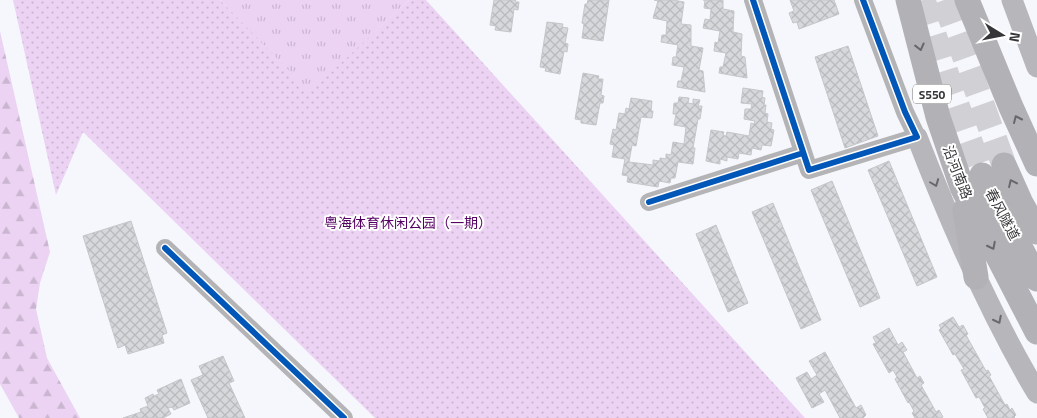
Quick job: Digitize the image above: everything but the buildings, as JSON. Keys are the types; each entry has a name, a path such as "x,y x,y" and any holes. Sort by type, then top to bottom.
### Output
{"highway":[{"name":"沿河南路","path":"908,0 938,117 983,176 1037,332"},
{"path":"967,0 1011,107 1037,164"},
{"name":"春风隧道","path":"983,176 1021,203 1037,232"},
{"name":"春风隧道","path":"983,176 1037,278"},
{"path":"976,277 983,176"}],"main road":[{"path":"1012,0 1037,67"},
{"name":"沿河南路","path":"918,137 939,192 976,277 1023,370 1037,392"}],"street":[{"path":"753,0 809,170 918,137 905,112 863,0"},
{"path":"649,202 803,153"},
{"path":"165,248 344,418"}],"green space":[{"name":"粤海体育休闲公园（一期）","path":"13,0 220,0 310,92 409,0 426,0 805,418 375,418 83,132 56,195"},
{"path":"220,0 409,0 310,93"},
{"path":"0,31 50,252 40,283 36,309 47,358 80,418 19,418 0,384"}],"tunnel":[{"path":"923,0 952,91 982,175"},
{"path":"944,0 1004,165"}],"cycle path":[{"path":"753,0 809,170 917,137 905,112 863,0"},
{"path":"649,202 803,153"},
{"path":"165,248 344,418"}]}
